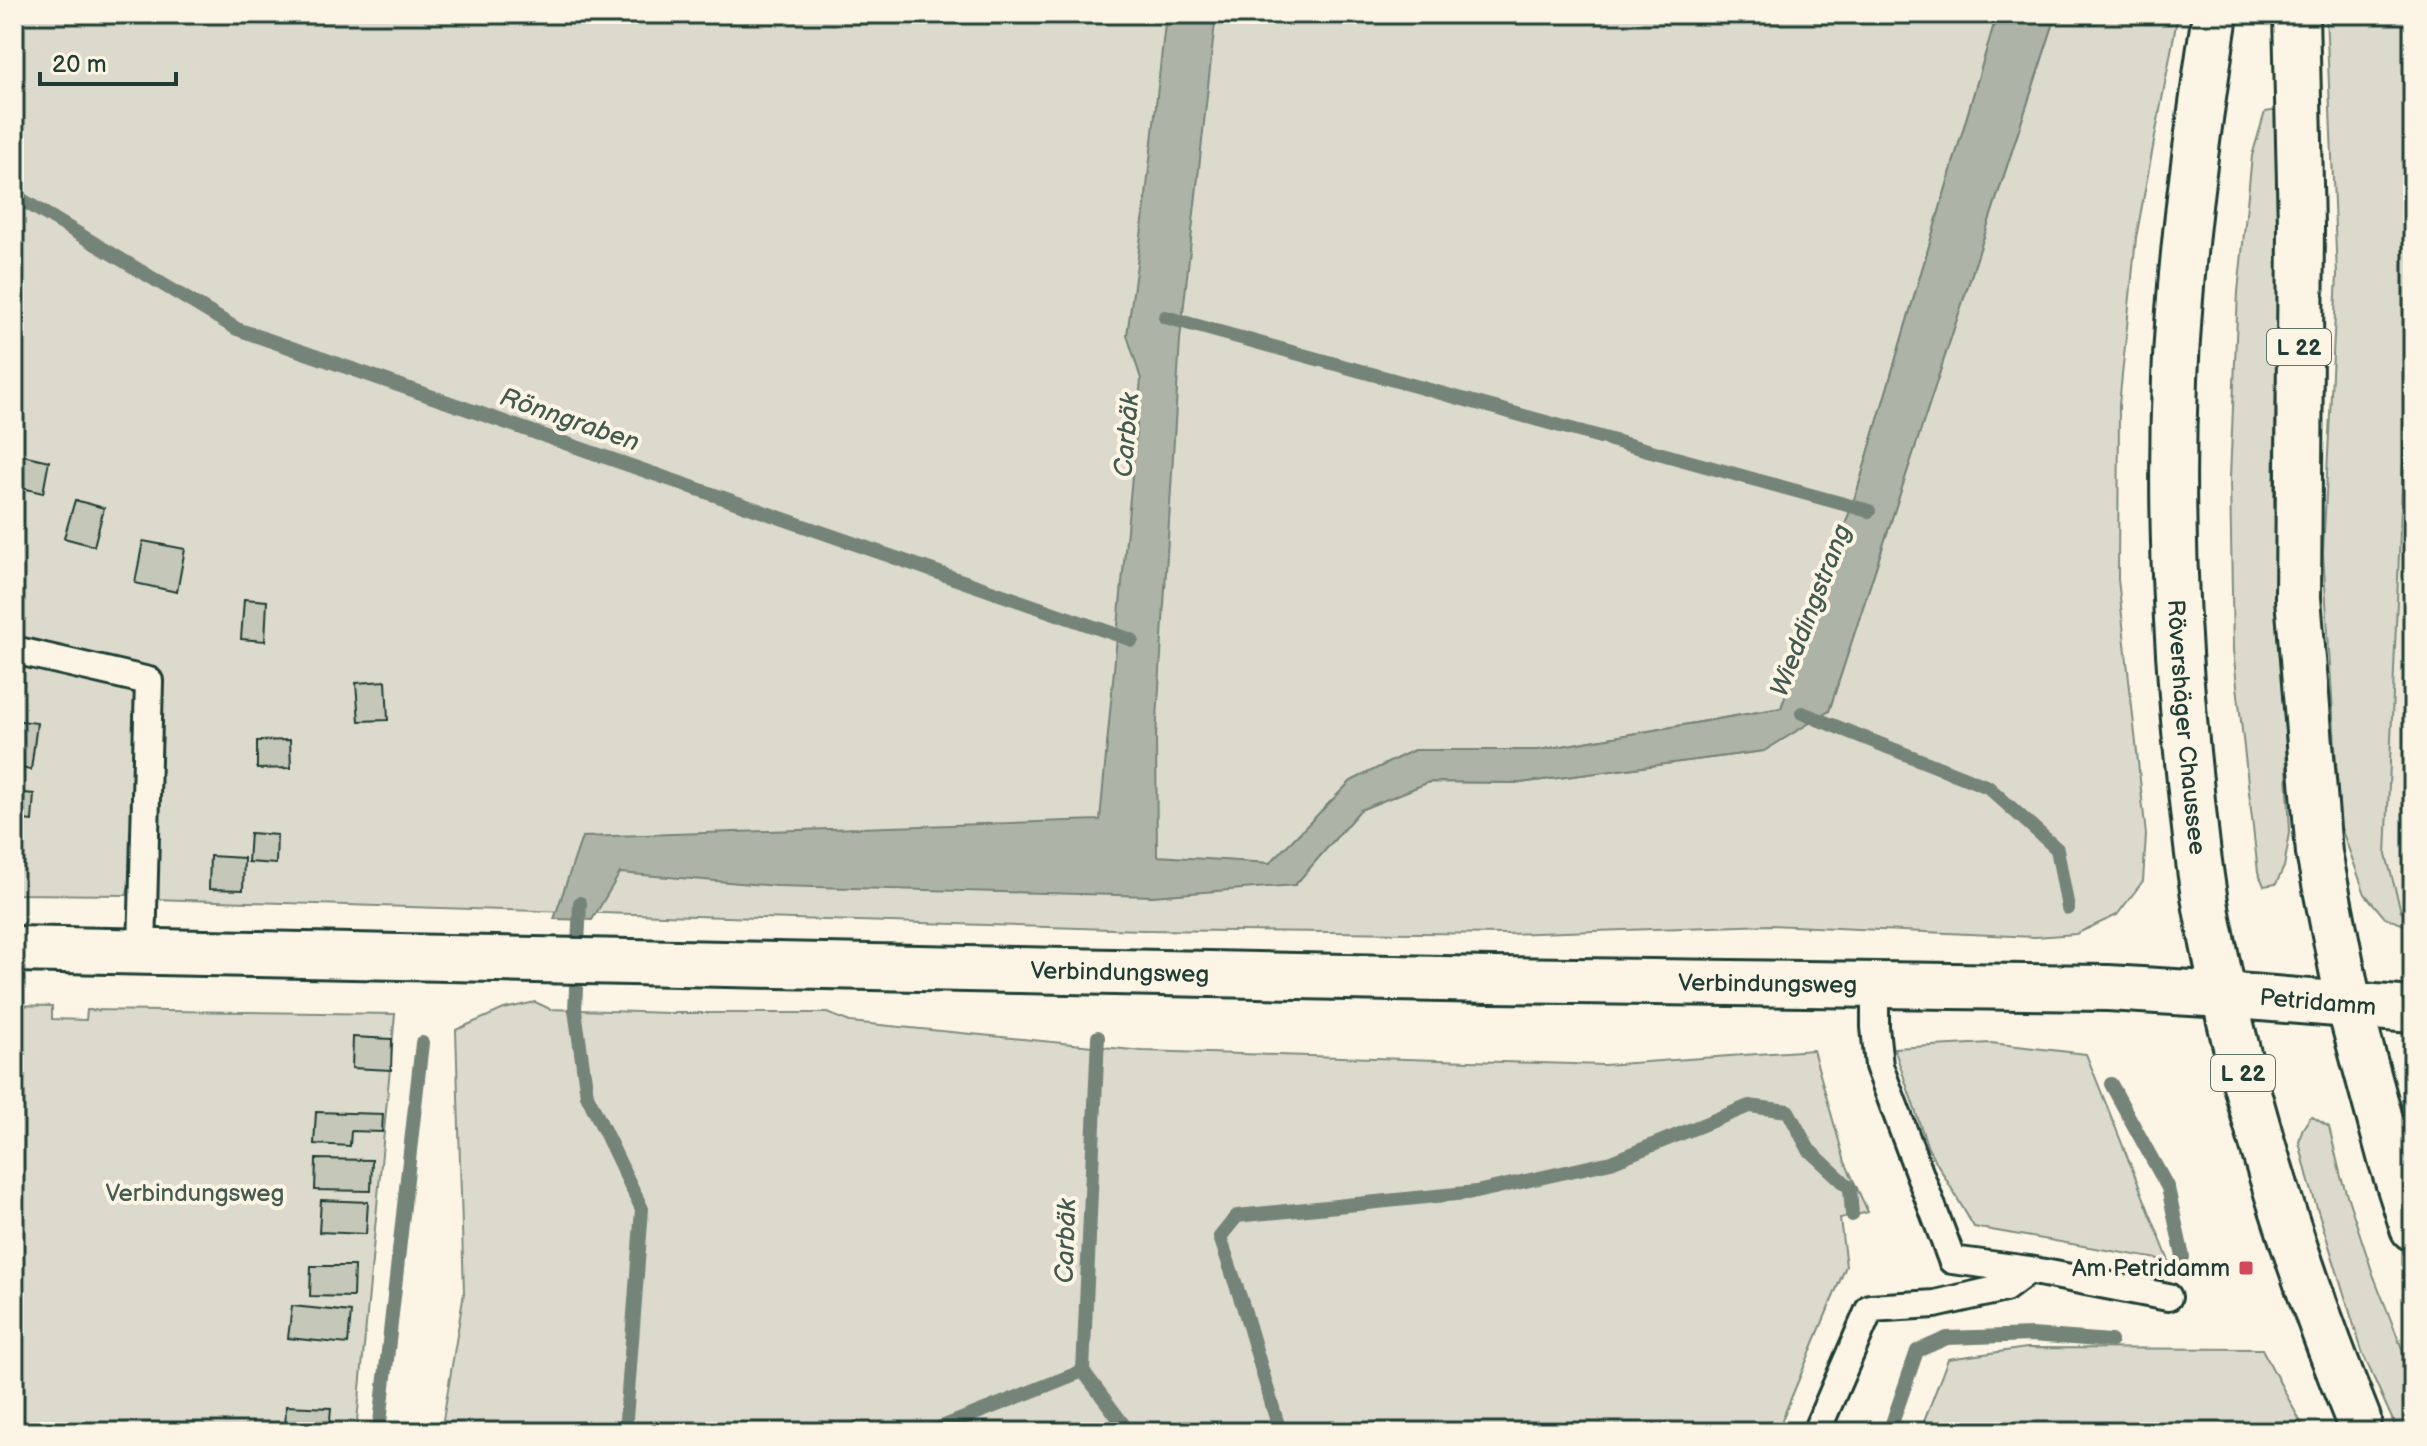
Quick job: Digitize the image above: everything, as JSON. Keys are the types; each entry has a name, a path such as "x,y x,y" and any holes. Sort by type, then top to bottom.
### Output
{"main road":[{"name":"Rövershäger Chaussee","path":"2215,14 2189,209 2175,377 2173,506 2178,660 2208,920 2224,995 2262,1151 2319,1325 2358,1419"},
{"name":"L 22","path":"2296,14 2301,226 2298,598 2319,853 2349,1005 2413,1228"},
{"name":"Verbindungsweg","path":"14,949 1491,980 2108,988 2224,995"},
{"name":"Petridamm","path":"2224,995 2413,1010"}],"lane":[{"path":"14,650 149,681 142,951"},
{"path":"1875,985 1879,1066 1952,1260 2029,1270 2168,1297"},
{"path":"1816,1432 1870,1308 1935,1304 2005,1288 2029,1270"}],"shaded area":[{"path":"1166,14 1216,14 1180,340 1156,737 1157,856 1270,863 1351,781 1414,750 1539,750 1781,708 1858,488 1997,14 2055,14 1829,711 1764,751 1520,783 1429,782 1360,810 1295,885 1153,896 777,886 620,873 592,920 554,919 582,837 1100,820 1141,379 1127,335"},
{"path":"2413,231 2413,916 2401,911 2386,855"}],"green space":[{"path":"14,14 1997,14 1858,488 1781,708 1539,750 1414,750 1351,781 1270,863 1157,857 1295,885 1360,810 1429,782 1520,783 1763,751 1829,711 2055,14 2178,14 2136,238 2119,405 2118,579 2146,835 2143,881 2117,915 2076,934 2035,937 1770,925 1507,934 1143,930 154,899 155,889 128,888 127,895 14,894"},
{"path":"2326,14 2413,14 2413,231 2386,855 2401,911 2413,916 2413,928 2385,918 2365,894 2340,825 2323,553 2337,275"},
{"path":"2277,110 2280,123 2274,500 2290,833 2284,867 2276,884 2264,886 2258,872 2233,650 2230,477 2238,292 2252,156 2265,112"},
{"path":"535,1002 550,1009 827,1013 850,1022 1143,1051 1604,1065 1813,1050 1845,1162 1868,1212 1840,1219 1846,1266 1777,1432 441,1432 464,1293 456,1030 504,1009"},
{"name":"Verbindungsweg","path":"14,1005 52,1006 52,1019 86,1020 87,1010 395,1014 356,1432 14,1432"},
{"path":"1991,1043 2086,1054 2169,1261 1974,1227 1928,1148 1894,1048"},
{"path":"2311,1116 2329,1127 2341,1177 2373,1274 2413,1377 2413,1432 2398,1432 2363,1354 2299,1142"},
{"path":"2027,1348 2262,1349 2306,1432 1920,1432 1948,1359"}],"building":[{"path":"14,453 49,461 43,493 14,486"},
{"path":"75,500 104,508 94,546 64,538"},
{"path":"143,541 185,549 177,592 135,583"},
{"path":"244,599 267,601 265,641 241,639"},
{"path":"386,681 388,720 359,721 356,683"},
{"path":"14,720 37,723 31,770 14,767"},
{"path":"290,740 291,768 257,769 257,741"},
{"path":"14,792 34,794 32,821 14,819"},
{"path":"250,833 277,835 276,864 248,862"},
{"path":"210,856 244,858 243,890 209,889"},
{"path":"353,1037 392,1039 391,1070 352,1068"},
{"path":"316,1112 383,1114 382,1132 351,1131 350,1146 314,1144"},
{"path":"316,1159 372,1160 371,1191 315,1190"},
{"path":"321,1200 368,1202 366,1234 319,1232"},
{"path":"311,1266 354,1266 353,1297 310,1296"},
{"path":"292,1306 351,1312 348,1344 288,1338"},
{"path":"286,1406 331,1408 329,1432 285,1432"}],"waterway":[{"name":"Rönngraben","path":"14,195 237,329 1132,640"},
{"path":"1165,317 1869,511"},
{"path":"1802,713 1988,787 2057,849 2068,908"},
{"path":"580,903 575,1010 587,1095 642,1209 625,1432"},
{"name":"Carbäk","path":"1098,1037 1083,1371 1129,1432"},
{"path":"379,1432 422,1043"},
{"path":"2111,1084 2168,1188 2183,1257"},
{"path":"1280,1432 1220,1237 1237,1216 1476,1192 1611,1162 1749,1106 1788,1111 1809,1150 1850,1188 1852,1215"},
{"path":"1889,1432 1917,1351 1947,1338 2032,1335 2111,1341"},
{"path":"929,1432 1083,1371"}],"place":[{"name":"Am Petridamm","path":"2246,1268"}],"water label":[{"name":"Wieddingstrang","path":"1810,610"}]}
